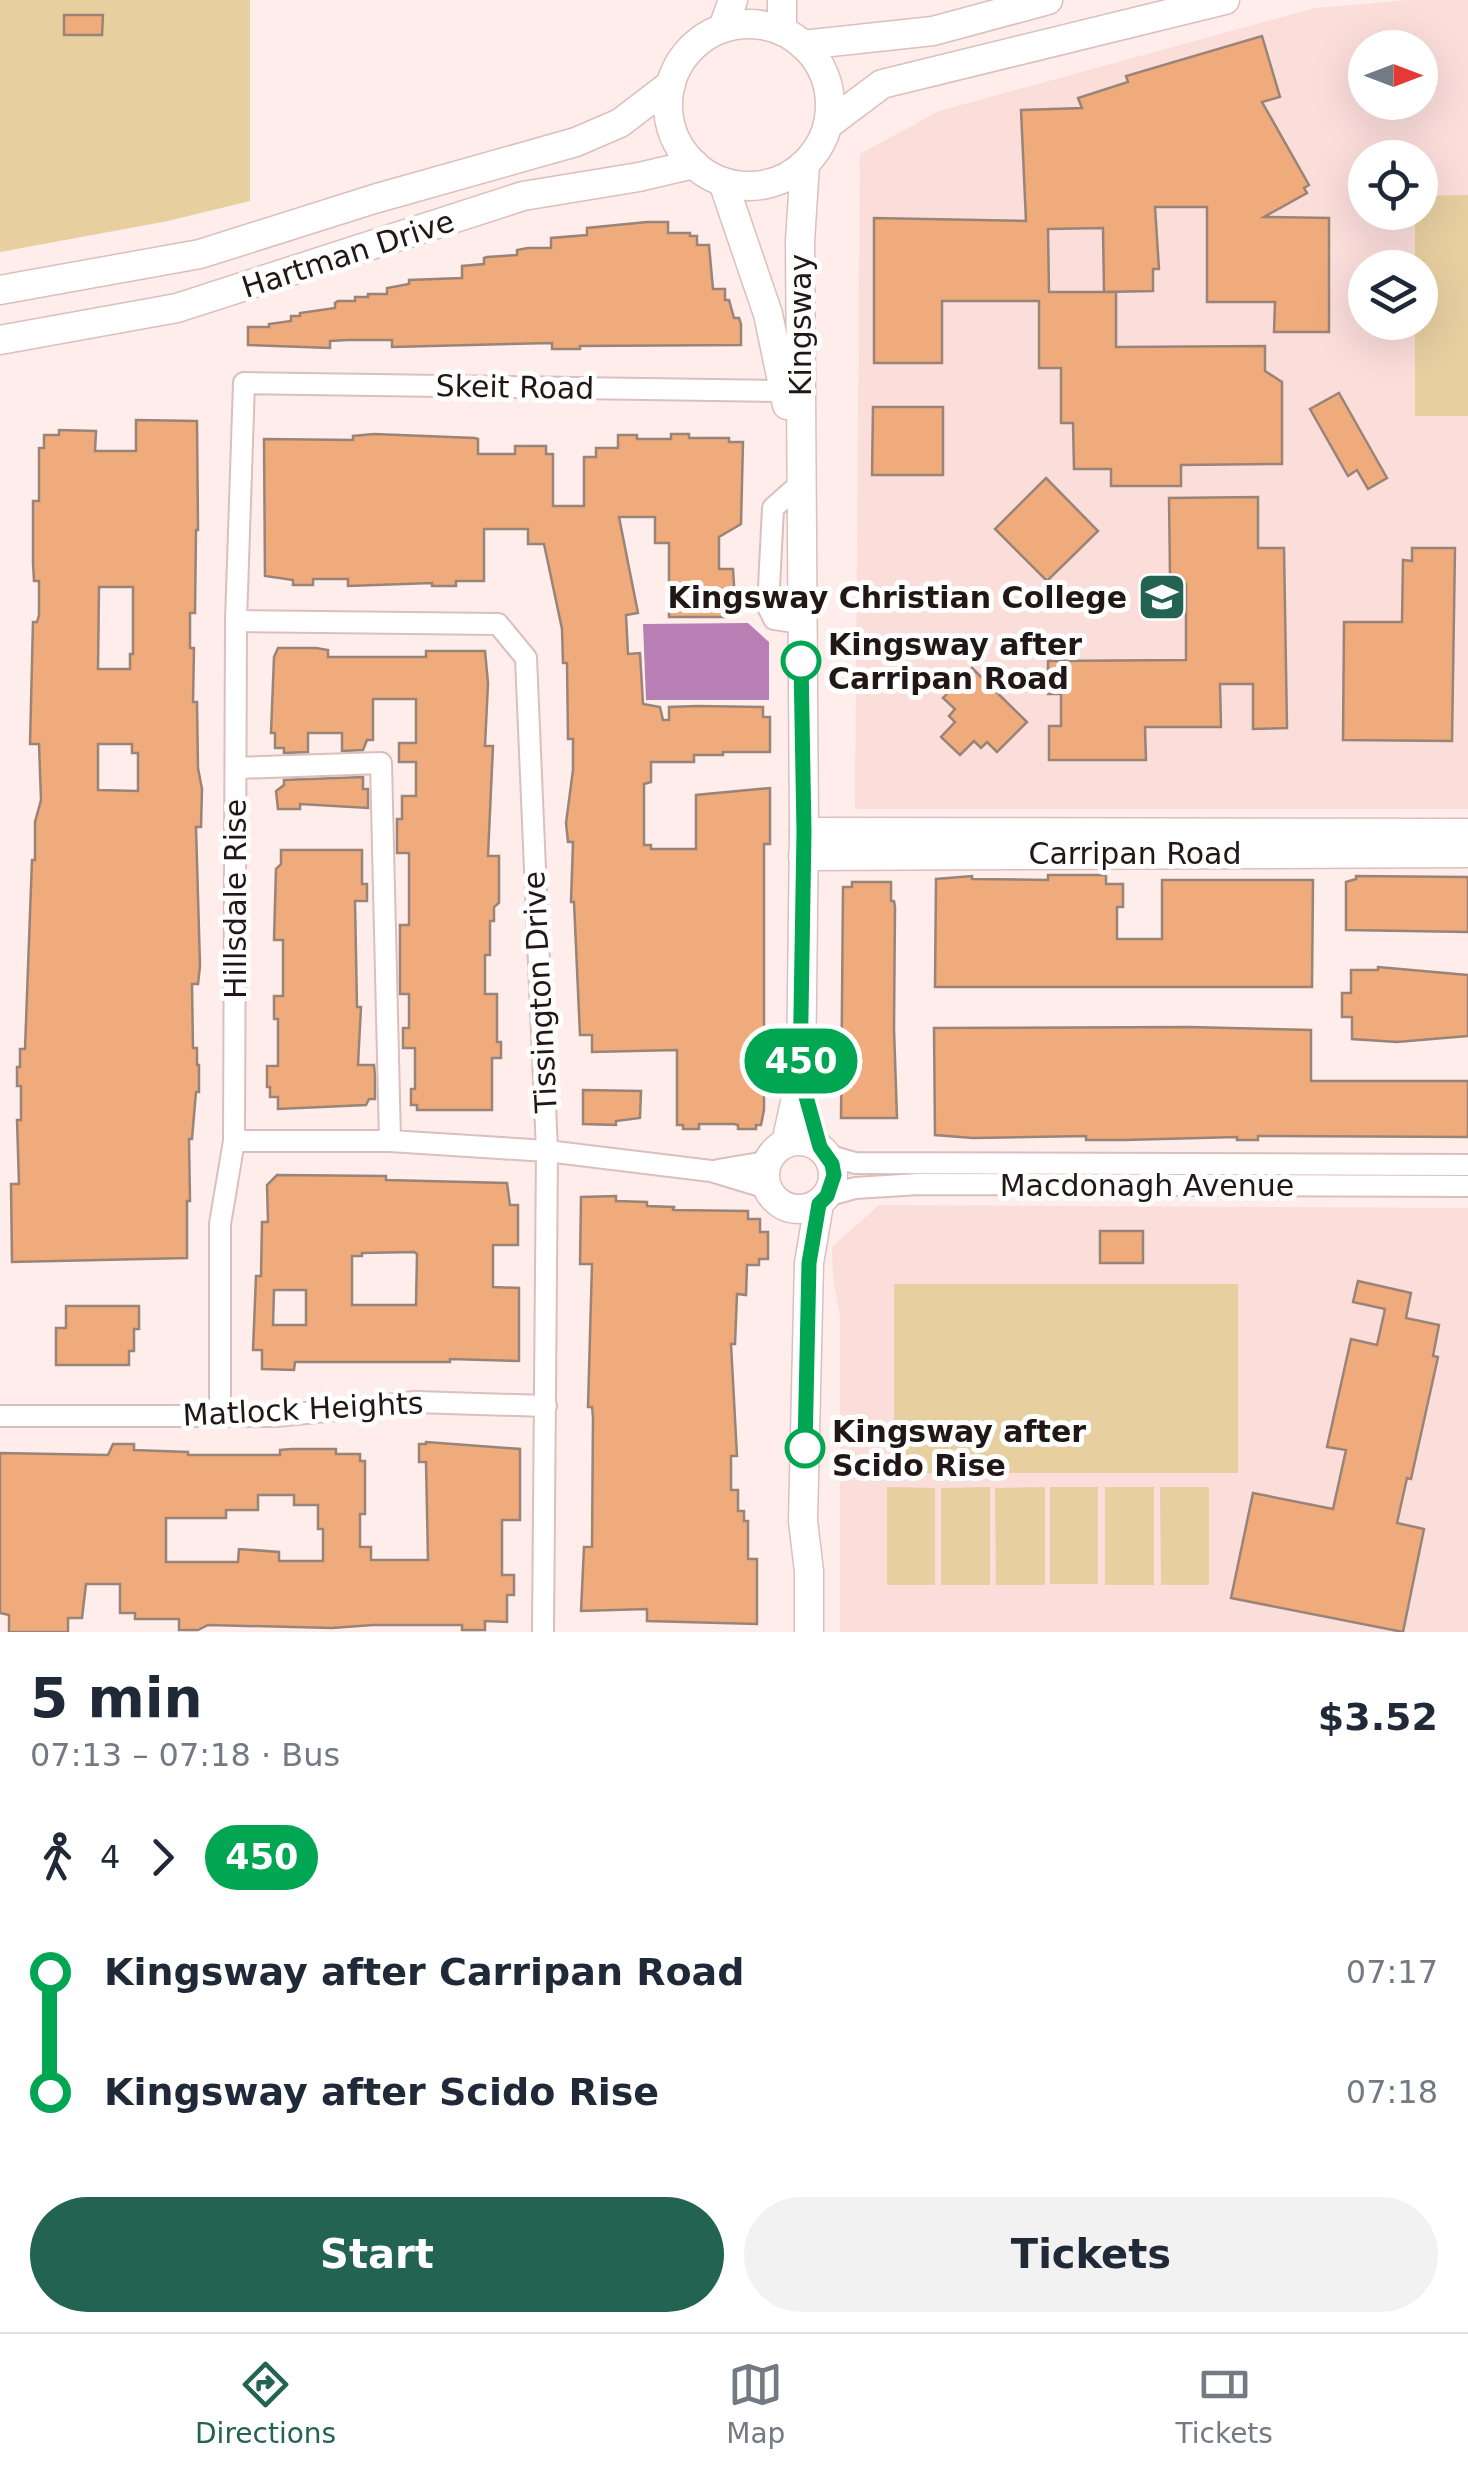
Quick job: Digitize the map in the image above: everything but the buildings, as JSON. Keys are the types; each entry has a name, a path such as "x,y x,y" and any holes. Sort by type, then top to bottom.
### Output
{"main road":[{"path":"723,28 733,0"},
{"path":"782,0 793,38 825,76 830,94 830,123 805,164 784,178 760,186 723,182 684,153 669,113 671,84 690,50 723,28 753,24 793,38 933,31 1048,0"},
{"path":"830,123 882,84 1225,0"},
{"name":"Hartman Drive","path":"0,290 200,254 374,199 576,142 620,123 671,84"},
{"name":"Hartman Drive","path":"0,340 177,308 523,196 694,164"},
{"name":"Kingsway","path":"805,164 800,241 800,1075 776,1175 809,1263"},
{"name":"Kingsway","path":"723,182 768,314 799,485"},
{"name":"Carripan Road","path":"1054,844 1468,834"},
{"name":"Carripan Road","path":"803,844 1054,844 1468,853"},
{"name":"Kingsway","path":"800,1075 834,1175 823,1200 809,1263 803,1521 810,1632"},
{"path":"823,1151 797,1140 776,1175 797,1210 823,1200"},
{"name":"Kingsway","path":"792,1632 792,1570 803,1521"}],"street":[{"name":"Skeit Road","path":"244,383 785,391"},
{"name":"Hillsdale Rise","path":"220,1414 220,1224 234,1141 236,621 244,383"},
{"name":"Tissington Drive","path":"236,621 498,624 526,658 548,1150 544,1632"},
{"path":"236,768 381,764 390,1141"},
{"path":"234,1141 390,1141 548,1150 711,1171 776,1175"},
{"name":"Macdonagh Avenue","path":"823,1151 855,1163 1468,1165"},
{"name":"Macdonagh Avenue","path":"823,1200 856,1188 919,1184 1468,1186"},
{"name":"Matlock Heights","path":"0,1416 276,1416 416,1402 546,1406"}],"shaded area":[{"path":"0,0 250,0 250,201 168,221 0,252"},
{"name":"Kingsway Christian College","path":"1408,0 1468,0 1468,809 855,809 860,154 939,111 1315,8"},
{"path":"1468,195 1468,416 1415,416 1415,340 1438,340 1438,250 1415,250 1415,230 1438,230 1438,196"},
{"path":"748,623 769,642 769,700 646,700 643,624"},
{"path":"879,1205 1468,1208 1468,1632 840,1632 840,1316 832,1247"},
{"path":"894,1284 1238,1284 1238,1473 894,1473"},
{"path":"887,1487 935,1488 935,1585 887,1585"},
{"path":"990,1487 990,1585 941,1585 941,1488"},
{"path":"1045,1487 1045,1585 996,1585 995,1488"},
{"path":"1050,1487 1098,1487 1098,1584 1050,1584"},
{"path":"1105,1487 1154,1487 1154,1585 1105,1585"},
{"path":"1160,1487 1209,1487 1209,1585 1161,1585"}],"bus line":[{"name":"450","path":"801,661 804,832 800,1075 820,1147 832,1164 834,1175 827,1196 819,1204 809,1263 805,1448"}],"place":[{"name":"Kingsway Christian College","path":"1162,597"},
{"name":"Kingsway after Carripan Road","path":"801,661"},
{"name":"Kingsway after Scido Rise","path":"805,1448"}]}
